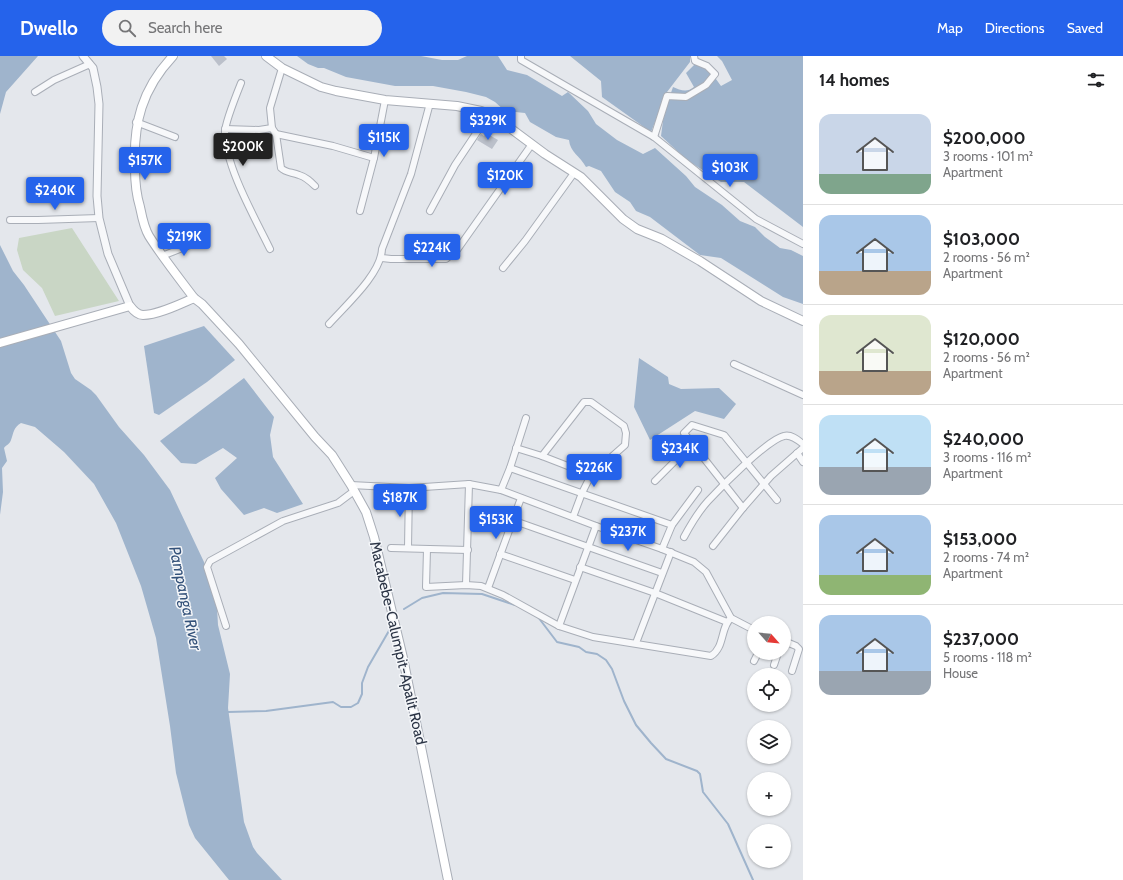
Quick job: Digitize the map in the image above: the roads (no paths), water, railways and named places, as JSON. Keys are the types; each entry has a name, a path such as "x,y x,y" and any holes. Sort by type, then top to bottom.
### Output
{"main road":[{"path":"266,56 282,68 321,87 336,91 384,100 430,103 465,108 489,114 504,122 591,186 623,219 636,230 662,239 700,261 761,301 803,321"},
{"name":"Macabebe-Calumpit-Apalit Road","path":"170,57 151,85 142,103 136,122 134,143 136,193 148,236 194,298 202,304 239,344 315,437 332,454 366,512 374,537 398,634 448,880"},
{"path":"0,343 130,306 137,313 142,315 162,311 194,298"}],"street":[{"path":"83,56 93,68 99,104 97,196 99,218 108,254 130,306"},
{"path":"521,56 521,60 654,137 756,219 803,244"},
{"path":"654,137 667,96 686,97 706,85 715,74 707,66 695,61 694,56"},
{"path":"35,92 54,80 90,64"},
{"path":"282,68 270,108 272,128 276,134 281,168 284,171 299,174 307,178 315,186"},
{"path":"241,82 225,129 229,156 241,190 270,249"},
{"path":"360,211 374,158 384,100"},
{"path":"329,324 366,282 382,258 382,249 417,153 430,103"},
{"path":"430,211 455,165 489,114"},
{"path":"136,122 175,137"},
{"path":"225,129 259,130 272,128"},
{"path":"276,134 333,146 374,158"},
{"path":"382,258 446,259 457,250 532,144"},
{"path":"503,268 529,236 574,173"},
{"path":"10,220 99,218"},
{"path":"162,256 200,241"},
{"path":"734,364 803,395"},
{"path":"542,456 584,402 591,402 624,426 626,439 625,445 591,475 573,517"},
{"path":"501,490 510,468 526,418"},
{"path":"743,508 684,433 692,425 719,432 727,438 777,500"},
{"path":"684,537 693,521 708,501 747,463 774,440 785,436 793,437 803,444"},
{"path":"655,481 692,444"},
{"path":"516,448 542,456 591,475"},
{"path":"713,546 743,508 777,470 803,448"},
{"path":"798,453 803,462"},
{"path":"510,468 672,525"},
{"path":"226,626 207,567 210,562 283,521 338,503 353,488 409,488 470,484 501,490 596,526 671,552 694,562 706,572 729,620 719,648 716,653 711,656 593,637 559,626 488,588 466,585 426,587 427,549"},
{"path":"466,585 470,484"},
{"path":"408,548 409,488"},
{"path":"662,549 672,525 698,490"},
{"path":"488,588 521,498"},
{"path":"512,520 662,573"},
{"path":"559,626 596,526"},
{"path":"391,548 468,550"},
{"path":"636,643 671,552"},
{"path":"500,554 576,580"},
{"path":"580,567 747,627"},
{"path":"791,644 799,649 792,671"},
{"path":"774,665 776,660"}],"water":[{"path":"0,56 38,56 6,92 0,114"},
{"path":"297,56 421,56 442,60 458,60 467,56 498,56 507,70 527,75 562,96 568,92 588,111 596,124 617,140 643,154 655,148 686,176 695,187 722,205 740,221 755,227 765,237 780,248 791,250 803,256 803,304 783,297 721,258 700,255 650,217 636,211 630,202 615,192 601,171 589,166 586,167 571,148 569,140 556,137 530,122 525,113 505,111 495,102 486,97 466,92 433,86 395,86 346,77 324,68 318,68 308,64"},
{"path":"570,56 690,56 690,62 667,92 651,132 602,97 601,81"},
{"path":"717,56 803,56 803,227 744,182 721,182 687,160 661,136 664,113 673,87 681,90 689,90 694,87 686,73 695,64 708,68 721,86 732,80 722,61"},
{"name":"Pampanga River","path":"0,245 13,271 61,341 71,373 75,379 96,395 119,427 144,455 170,490 204,562 217,608 218,625 230,674 228,708 244,822 253,847 282,880 229,880 195,838 189,825 176,773 156,638 141,586 116,523 94,484 64,452 35,427 21,423 18,425 13,432 9,443 4,448 7,461 2,468 3,492 0,515"},
{"path":"204,326 235,360 207,382 159,415 154,413 144,346"},
{"path":"639,358 668,377 669,384 681,389 719,388 736,404 724,419 695,411 650,440 634,407"},
{"path":"244,378 274,417 270,435 273,457 303,504 277,513 264,508 244,515 221,489 215,478 237,458 223,448 196,464 181,463 160,441"}],"waterway":[{"path":"404,609 422,598 443,593 482,594 515,605"},
{"path":"538,617 557,642 579,647 586,652 597,654 606,660 612,669 624,701 636,725 666,759 697,771 700,774 703,792 728,824 753,880"},
{"path":"228,712 266,711 333,702 341,707 351,707 358,703 362,694 362,683 368,667 390,629"}]}
